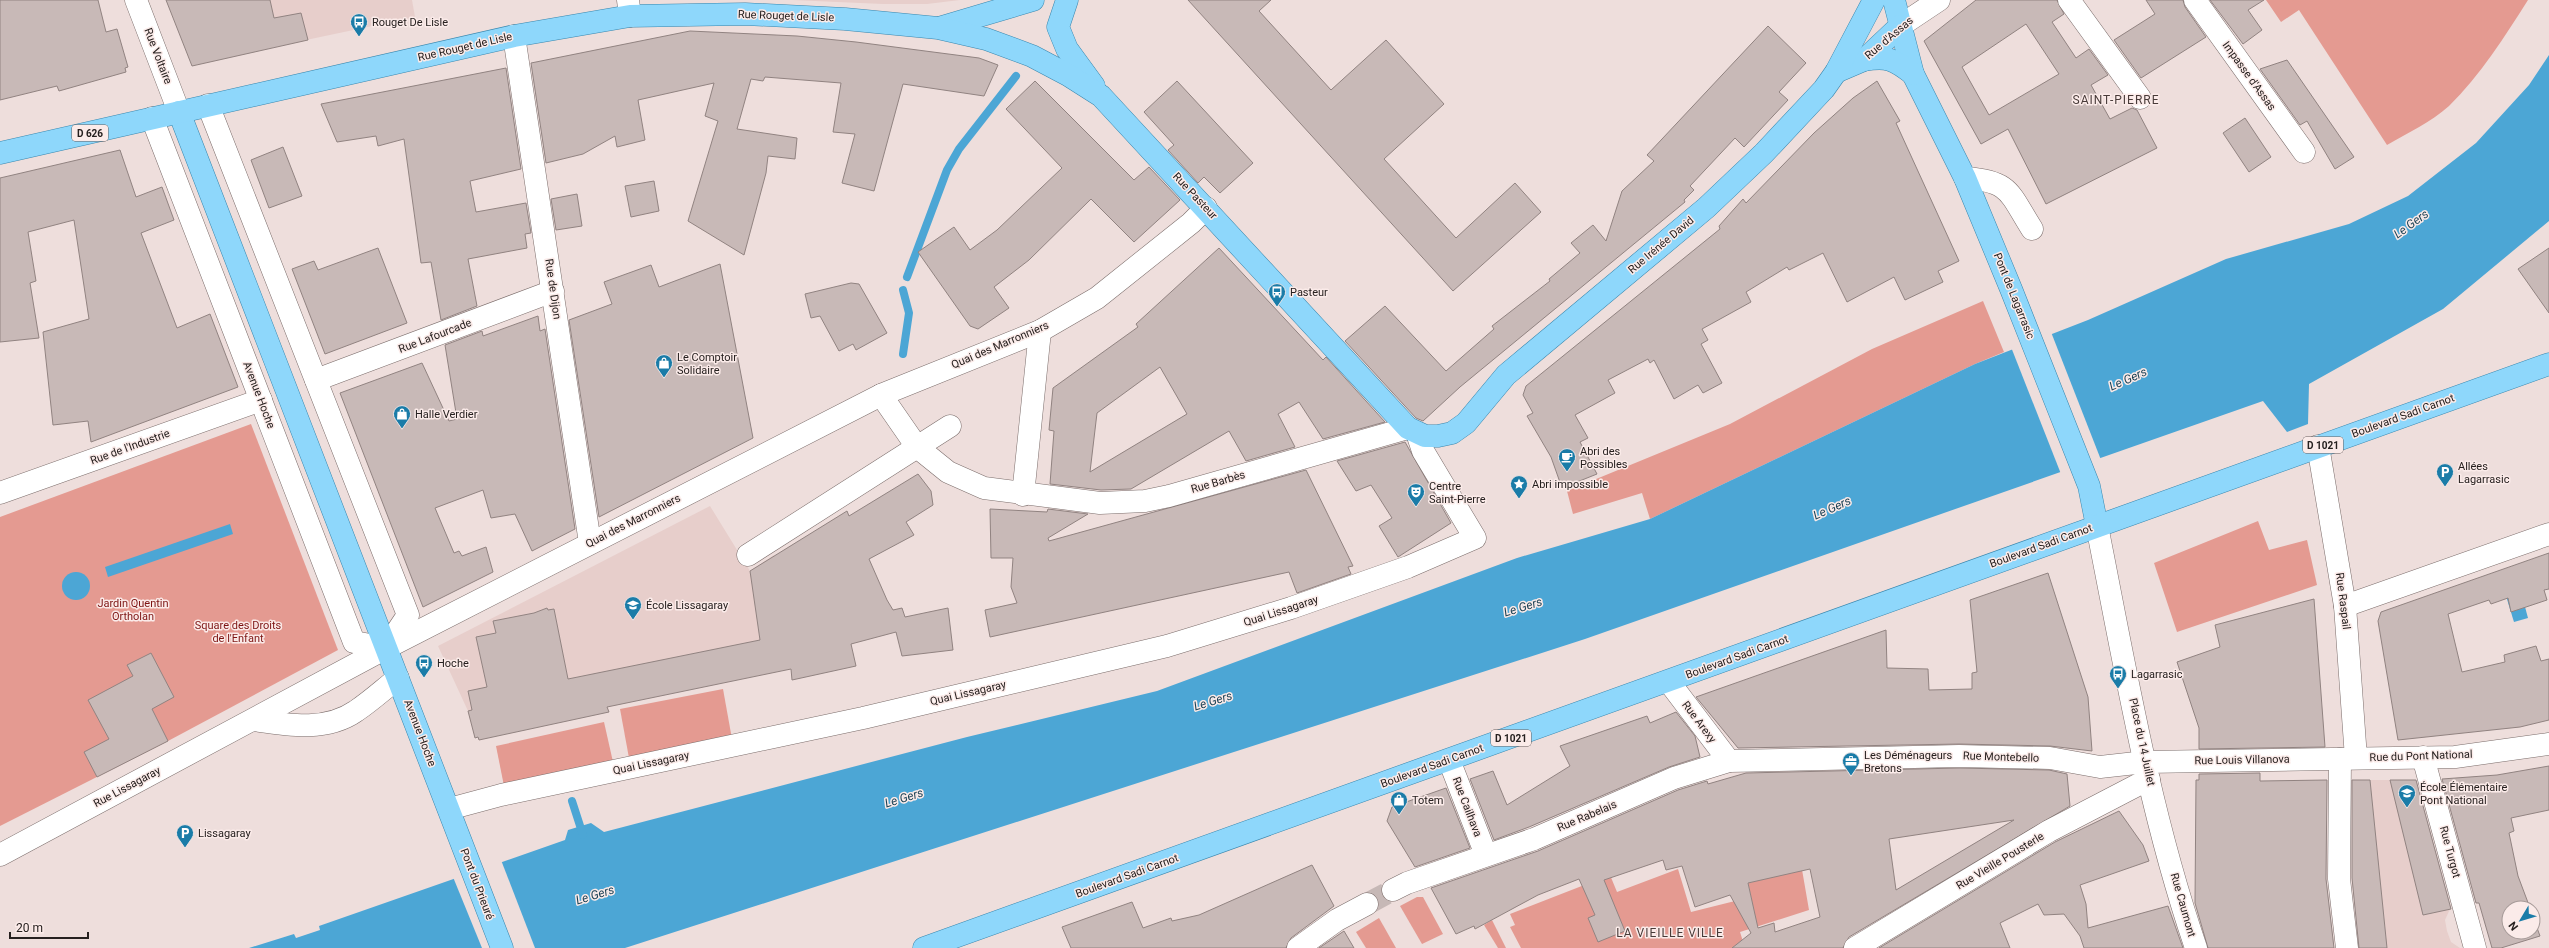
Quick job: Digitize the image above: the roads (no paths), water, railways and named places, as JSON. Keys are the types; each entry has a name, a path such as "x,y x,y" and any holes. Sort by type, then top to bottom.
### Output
{"main road":[{"name":"D 626","path":"938,28 1033,0"},
{"path":"1067,0 1058,28 1067,49 1101,96"},
{"name":"Rue Irénée David","path":"1412,431 1438,436 1452,433 1466,423 1506,376 1706,208 1793,124 1824,89 1836,72 1874,0"},
{"name":"Pont de Lagarrasic","path":"1894,0 1913,74 1966,178 2089,486 2097,526"},
{"name":"Rue Rouget de Lisle","path":"0,153 514,36 629,8 845,19 938,28"},
{"name":"Rue d'Assas","path":"1836,72 1864,60 1900,26"},
{"name":"Rue Pasteur","path":"938,28 986,39 1032,56 1068,74 1101,96 1412,431"},
{"name":"Pont de Lagarrasic","path":"1864,60 1880,57 1897,61 1913,74"},
{"name":"Avenue Hoche","path":"179,112 451,814"},
{"name":"Boulevard Sadi Carnot","path":"924,948 1669,682 2318,446 2549,364"},
{"name":"Pont du Prieuré","path":"451,814 502,948"}],"street":[{"name":"Rue Voltaire","path":"136,0 179,112"},
{"name":"Rue d'Assas","path":"1900,26 1939,0"},
{"path":"2069,0 2140,98"},
{"name":"Impasse d'Assas","path":"2195,0 2304,152"},
{"name":"Rue de Dijon","path":"514,36 590,543"},
{"path":"208,105 408,615 386,648"},
{"name":"Avenue Hoche","path":"152,118 354,642 386,648"},
{"path":"1966,178 1989,179 2005,187 2032,229"},
{"name":"Quai des Marronniers","path":"386,648 881,395 1040,331 1097,298 1191,223 1206,208"},
{"name":"Rue Lafourcade","path":"316,380 553,291"},
{"path":"1023,495 1040,331"},
{"path":"881,395 917,447"},
{"name":"Rue de l'Industrie","path":"0,493 261,400"},
{"path":"748,555 950,426"},
{"name":"Rue Barbès","path":"917,447 948,472 984,488 1023,495 1100,503 1145,501 1412,431"},
{"name":"Quai Lissagaray","path":"451,814 501,795 863,718 1167,646 1291,608 1402,569 1475,538 1412,431"},
{"name":"Rue Raspail","path":"2318,446 2345,606 2348,758 2339,879 2347,948"},
{"name":"Place du 14 Juillet","path":"2097,526 2147,770 2170,863"},
{"path":"2345,606 2549,534"},
{"name":"Rue Lissagaray","path":"0,855 386,648"},
{"path":"254,720 299,726 326,723 355,712 398,678"},
{"name":"Rue Arexy","path":"1669,682 1729,761"},
{"name":"Rue du Pont National","path":"2348,758 2455,757 2549,744"},
{"name":"Rue Montebello","path":"1784,759 1959,756 2050,758 2100,767 2147,770"},
{"name":"Rue Turgot","path":"2423,757 2475,948"},
{"name":"Rue Louis Villanova","path":"2147,770 2348,758"},
{"name":"Rue Rabelais","path":"1393,890 1408,883 1534,839 1674,778 1729,761 1784,759"},
{"name":"Rue Cailhava","path":"1449,760 1486,855"},
{"name":"Rue Vieille Pousterle","path":"1854,948 2050,832 2147,770"},
{"name":"Rue Caumont","path":"2170,863 2196,948"},
{"path":"1298,948 1337,920 1367,904"}],"water":[{"name":"Le Gers","path":"2549,55 2549,221 2443,309 2309,384 2308,424 2287,432 2263,401 1585,639 625,948 249,948 294,934 296,938 320,930 319,926 565,840 568,830 591,823 604,832 967,737 1157,691 1517,558 1650,519 1975,364 2088,320 2226,259 2349,224 2408,196 2476,143 2529,85"},
{"path":"230,524 233,534 108,577 105,567"},
{"path":"76,572 86,576 90,586 86,596 76,600 66,596 62,586 66,576"},
{"path":"2521,592 2528,618 2514,622 2506,596"}],"waterway":[{"path":"907,277 947,170 959,149 1016,76"},
{"path":"903,290 909,313 903,354"},
{"path":"572,801 583,835"}],"tunnel":[{"path":"1367,904 1393,890"}],"place":[{"name":"Rouget De Lisle","path":"359,37"},
{"name":"Pasteur","path":"1277,307"},
{"name":"Le Comptoir Solidaire","path":"664,378"},
{"name":"Halle Verdier","path":"402,429"},
{"name":"Abri des Possibles","path":"1567,472"},
{"name":"Allées Lagarrasic","path":"2445,487"},
{"name":"Abri impossible","path":"1519,499"},
{"name":"Centre Saint-Pierre","path":"1416,507"},
{"name":"École Lissagaray","path":"633,620"},
{"name":"Hoche","path":"424,678"},
{"name":"Lagarrasic","path":"2118,689"},
{"name":"Les Déménageurs Bretons","path":"1851,776"},
{"name":"École Élémentaire Pont National","path":"2407,808"},
{"name":"Totem","path":"1399,815"},
{"name":"Lissagaray","path":"185,848"}],"district":[{"name":"SAINT-PIERRE","path":"2116,100"},
{"name":"LA VIEILLE VILLE","path":"1670,933"}],"park label":[{"name":"Jardin Quentin Ortholan","path":"133,609"},
{"name":"Square des Droits de l'Enfant","path":"238,631"}]}
